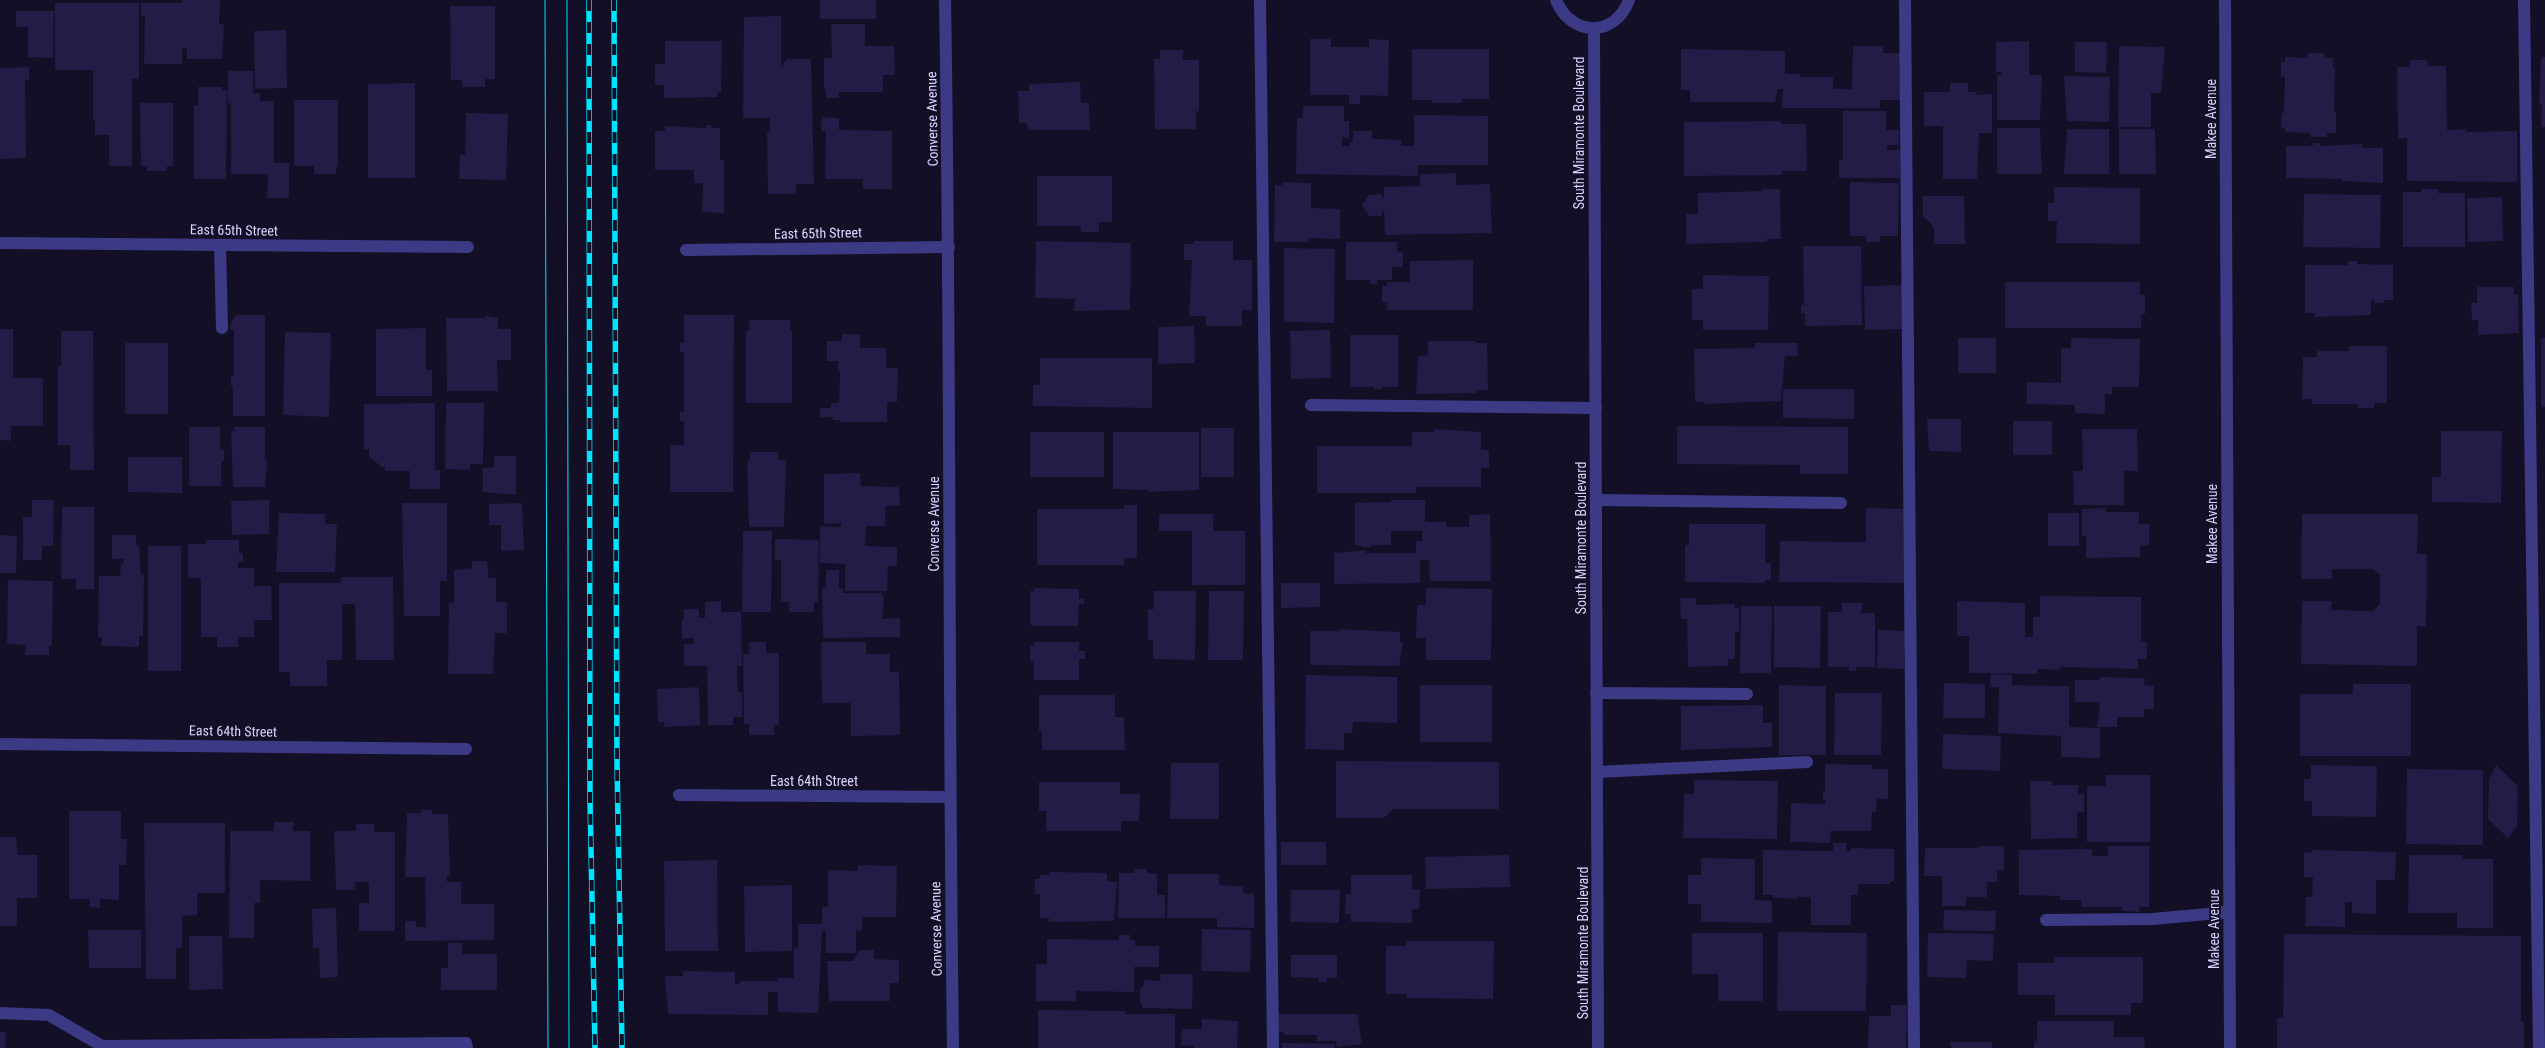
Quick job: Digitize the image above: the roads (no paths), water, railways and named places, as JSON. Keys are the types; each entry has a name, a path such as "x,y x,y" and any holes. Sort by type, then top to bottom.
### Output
{"street":[{"name":"Converse Avenue","path":"945,0 949,247 949,797 953,1048"},
{"path":"1260,0 1273,1048"},
{"path":"1556,0 1562,12 1570,21 1581,27 1594,28 1606,26 1616,21 1624,12 1629,0"},
{"path":"1905,0 1914,1048"},
{"name":"Makee Avenue","path":"2226,0 2230,1048"},
{"path":"2524,0 2539,610 2541,985 2539,1048"},
{"name":"South Miramonte Boulevard","path":"1594,28 1598,1048"},
{"name":"East 65th Street","path":"0,243 468,247"},
{"path":"220,245 222,328"},
{"name":"East 65th Street","path":"686,250 949,247"},
{"path":"1311,405 1596,408"},
{"path":"1596,500 1841,503"},
{"path":"1596,693 1747,694"},
{"name":"East 64th Street","path":"0,744 466,749"},
{"path":"1597,772 1807,762"},
{"name":"East 64th Street","path":"679,795 949,797"},
{"path":"2046,920 2153,919 2229,912"},
{"path":"0,1013 49,1015 102,1047 466,1043 466,1048"}],"tram line":[{"path":"545,0 548,1048"},
{"path":"567,0 569,1048"}],"railway":[{"path":"589,0 590,800 595,1048"},
{"path":"614,0 617,763 622,1048"}]}
